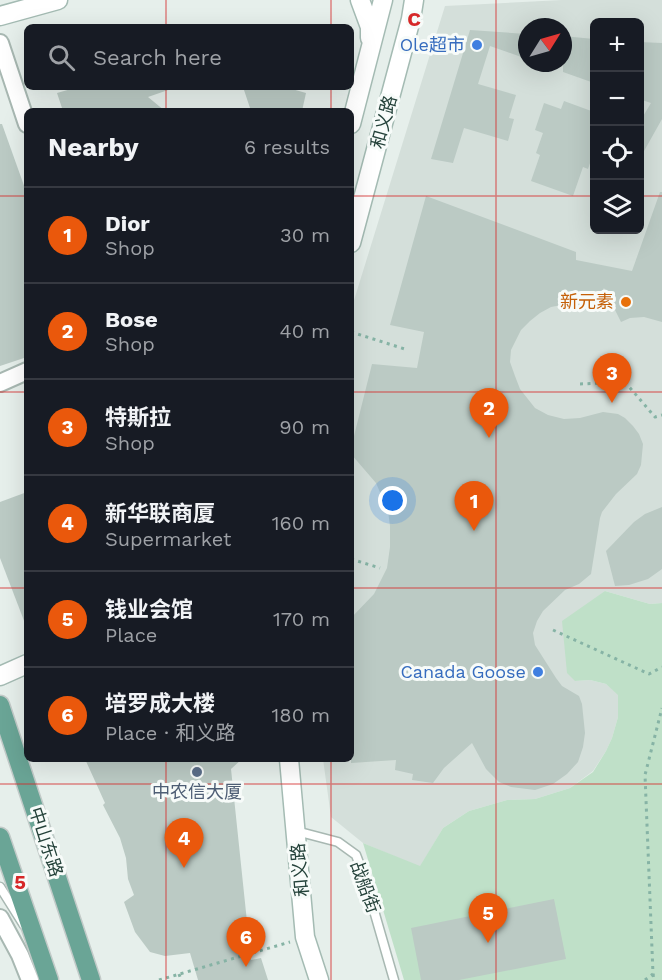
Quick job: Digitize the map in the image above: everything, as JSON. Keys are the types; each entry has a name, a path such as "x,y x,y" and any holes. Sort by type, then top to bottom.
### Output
{"main road":[{"path":"0,16 58,0"},
{"path":"360,0 370,27 369,53"},
{"name":"和义路","path":"354,112 383,0"},
{"name":"和义路","path":"354,232 411,19 414,0"},
{"path":"0,676 24,665"},
{"name":"中山东路","path":"0,705 91,980"},
{"name":"和义路","path":"289,762 305,938 319,980"},
{"path":"0,837 49,980"}],"street":[{"path":"0,43 24,115"},
{"path":"0,383 24,372"},
{"path":"0,918 20,955 30,980"}],"lane":[{"name":"战船街","path":"296,831 338,842 356,855 394,980"},
{"path":"0,887 37,945"}],"path":[{"path":"354,333 408,350"},
{"path":"580,384 625,382 656,417 662,415"},
{"path":"354,560 380,568"},
{"path":"553,630 649,674 662,668"},
{"path":"654,980 645,775 662,708"},
{"path":"159,980 292,941"},
{"path":"179,974 181,980"},
{"path":"645,980 653,974"}],"shaded area":[{"path":"562,0 662,0 662,603 650,604 605,591 575,681 590,680 606,684 618,694 618,717 612,738 593,771 570,788 535,799 507,800 469,811 443,828 420,867 363,843 331,817 323,762 354,762 354,300 445,6"}],"green space":[{"path":"605,591 650,604 662,603 662,980 404,980 363,843 420,866 443,828 469,811 507,800 535,799 570,788 593,772 612,738 618,717 618,695 606,684 590,680 575,681 567,673 562,621"}],"building":[{"path":"470,30 518,33 518,56 490,46 478,84 516,95 509,118 514,119 508,141 464,128 453,163 431,159"},
{"path":"572,37 590,39 590,82 563,72 572,72"},
{"path":"644,42 662,43 662,119 644,151 644,115 651,103 644,101"},
{"path":"68,90 168,90 148,97 161,108 62,108 57,93"},
{"path":"244,90 296,90 306,93 303,108 250,108"},
{"path":"564,101 590,111 590,163 588,169 583,167 573,196 531,181 540,155 536,153 543,133 535,130 544,103 561,109"},
{"path":"0,124 2,124 24,186 24,358 0,366"},
{"path":"660,192 662,192 662,322 644,317 630,318 621,322 604,288 593,307 567,304 551,307 540,313 521,330 511,350 510,362 520,389 535,408 548,415 564,419 580,418 603,412 618,414 633,426 643,444 641,465 637,474 616,494 602,512 591,574 579,584 565,590 543,611 533,633 535,645 556,678 562,686 579,696 582,704 585,733 578,762 553,784 535,790 511,787 499,782 486,769 472,743 444,768 433,783 412,780 413,774 395,770 396,760 351,763 354,762 354,615 374,594 387,568 390,547 388,511 376,483 354,457 354,436 372,364 417,368 424,332 390,325 426,196 576,252 576,260 632,271"},
{"path":"24,493 24,621 0,558 0,502"},
{"path":"662,507 662,569 648,579 629,585 615,586 606,551 634,522 645,514"},
{"path":"86,762 239,762 231,769 251,960 261,958 268,980 198,980 190,953 165,956 150,952 135,932 124,902 134,895 128,879 126,858 120,838 103,805 105,803"},
{"path":"554,899 566,959 459,980 421,980 411,928"}],"place":[{"name":"Ole超市","path":"477,45"},
{"name":"新元素","path":"626,302"},
{"name":"特斯拉","path":"612,403"},
{"name":"Bose","path":"489,438"},
{"name":"Dior","path":"474,531"},
{"name":"Canada Goose","path":"538,672"},
{"name":"中农信大厦","path":"197,772"},
{"name":"新华联商厦","path":"184,868"},
{"name":"钱业会馆","path":"488,943"},
{"name":"培罗成大楼","path":"246,967"}]}
